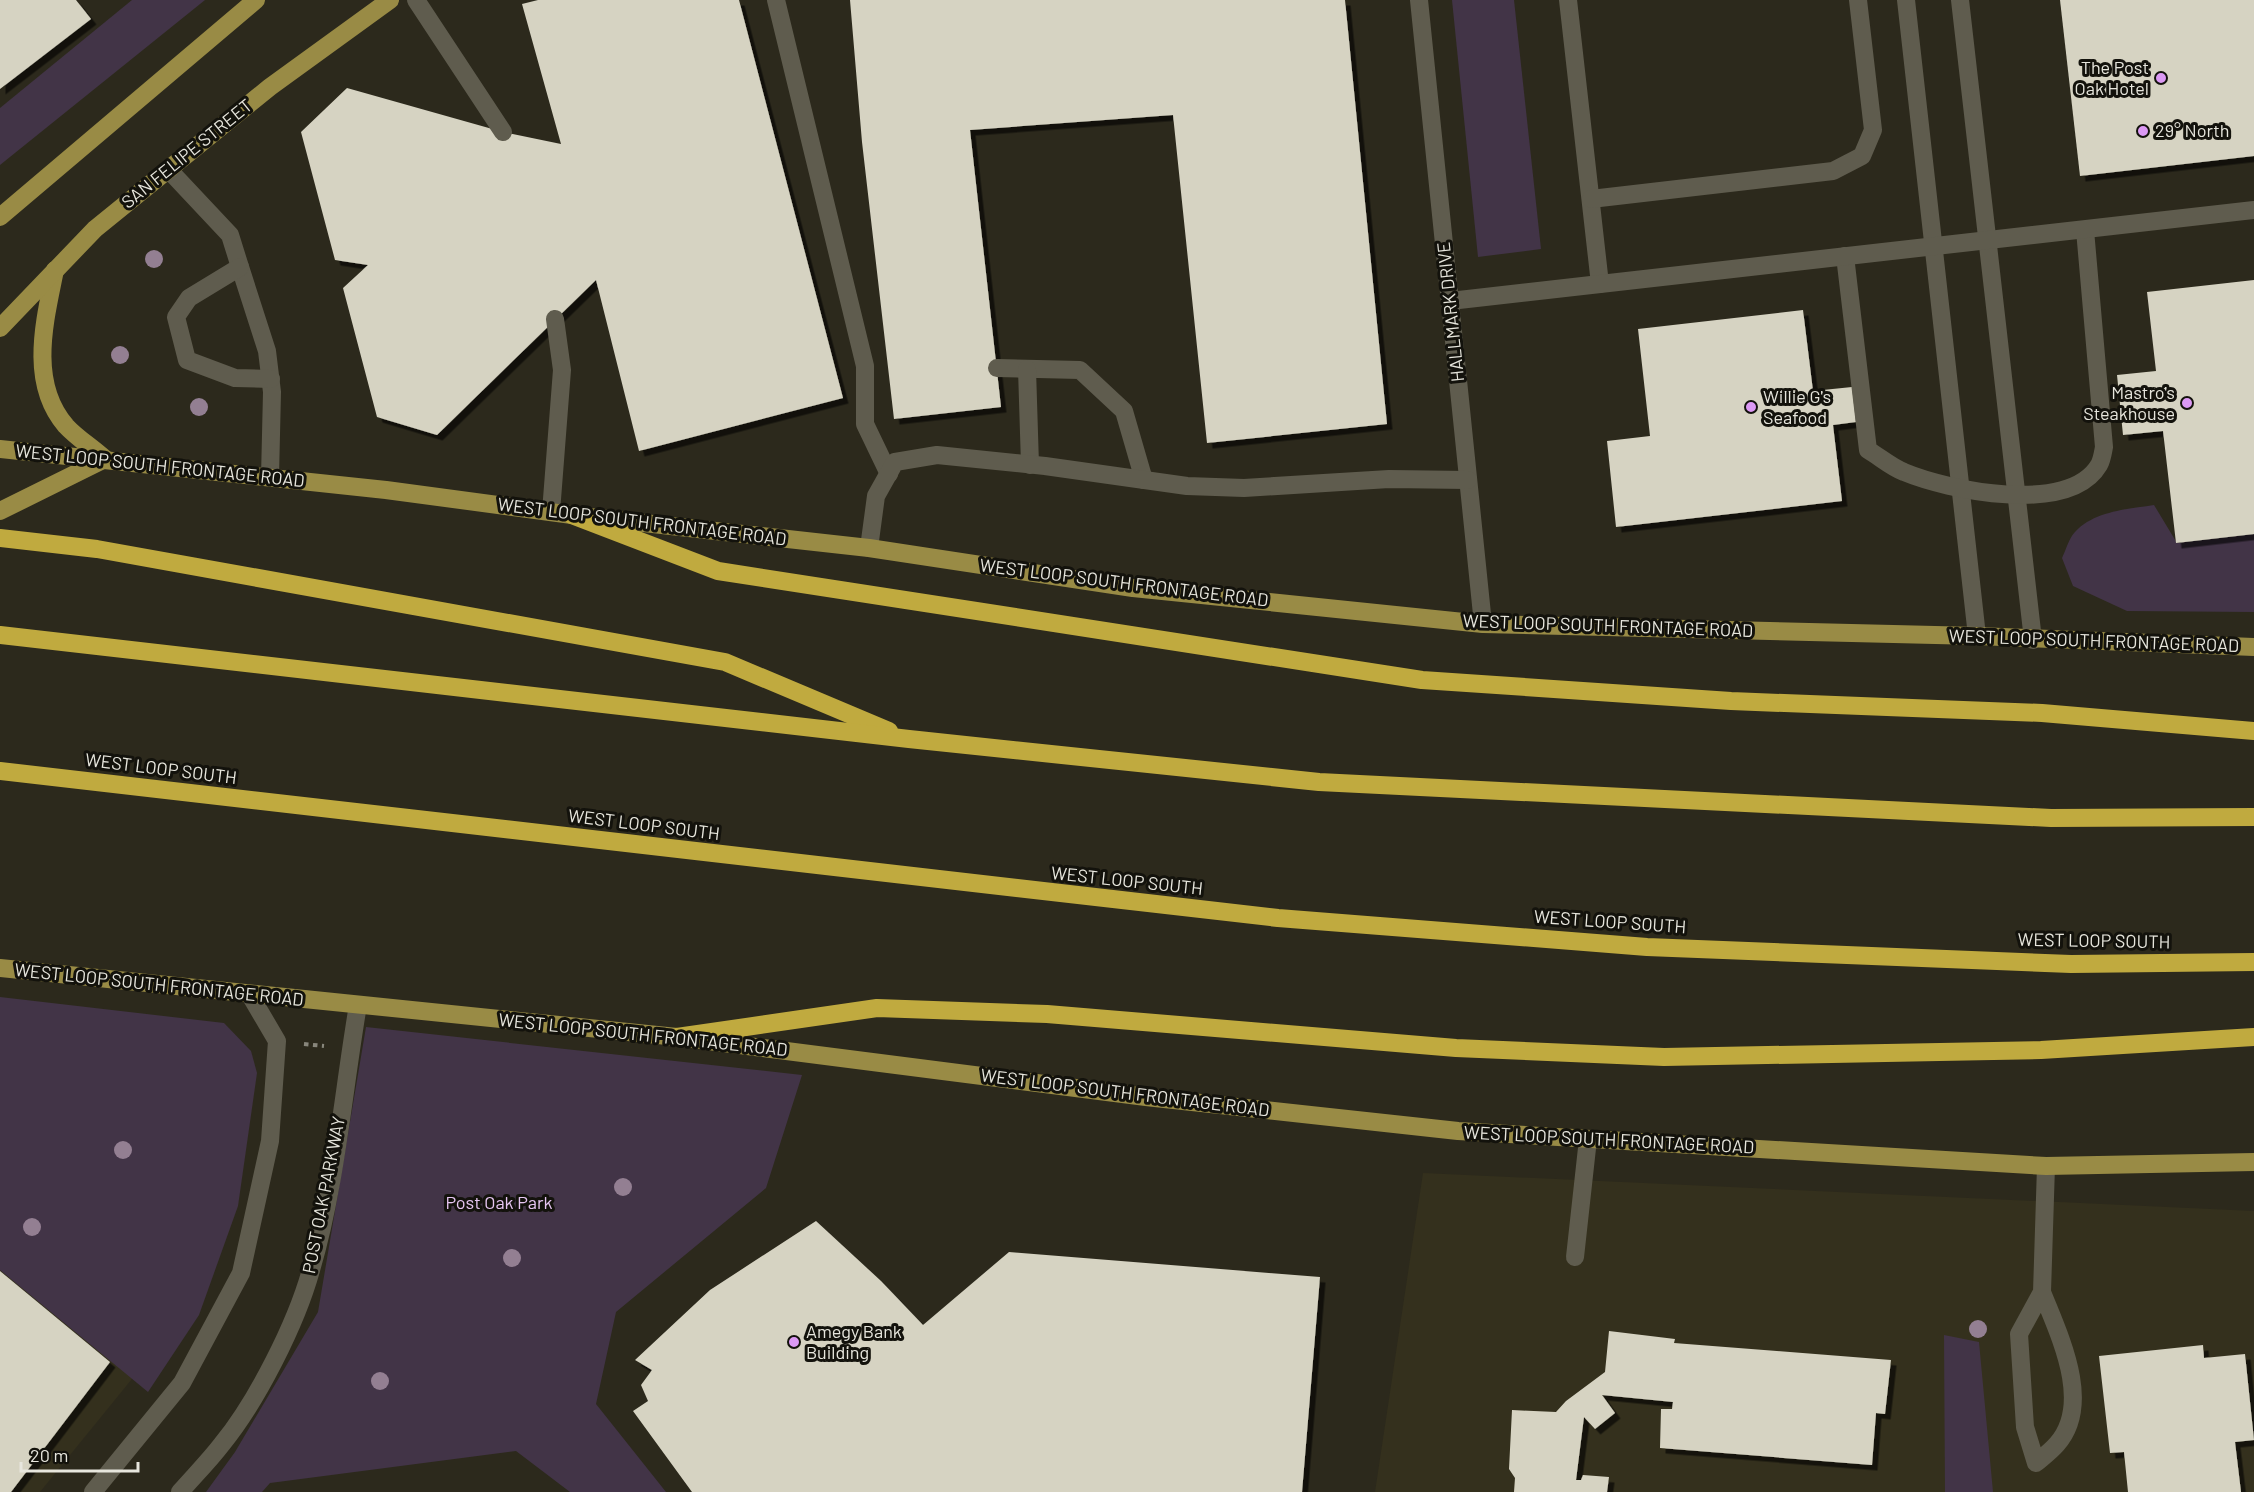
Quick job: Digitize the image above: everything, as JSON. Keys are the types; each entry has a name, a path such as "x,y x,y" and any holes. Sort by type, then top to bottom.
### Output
{"highway":[{"path":"572,515 718,571 1422,680 1731,700 2042,713 2254,731"},
{"path":"0,538 98,549 725,662 909,739"},
{"path":"0,634 909,739 1319,782 2051,818 2254,817"},
{"name":"WEST LOOP SOUTH","path":"0,771 1278,918 1647,947 2071,964 2254,962"},
{"path":"677,1037 877,1008 1047,1014 1456,1048 1664,1057 2030,1050 2254,1037"}],"main road":[{"path":"0,217 256,0"},
{"name":"SAN FELIPE STREET","path":"0,328 94,229 270,87 390,0"},
{"path":"0,511 105,459 66,425 45,386 42,333 55,270"},
{"name":"WEST LOOP SOUTH FRONTAGE ROAD","path":"0,449 270,477 572,515 869,548 1133,588 1483,624 1977,636 2254,647"},
{"name":"WEST LOOP SOUTH FRONTAGE ROAD","path":"0,968 677,1037 1146,1097 1458,1131 2046,1166 2254,1162"}],"street":[{"path":"416,0 503,132"},
{"path":"776,0 865,366 865,424 889,474"},
{"name":"HALLMARK DRIVE","path":"1419,0 1483,624"},
{"path":"1568,0 1600,284"},
{"path":"1591,199 1833,171 1862,156 1873,130 1858,0"},
{"path":"1906,0 1977,636"},
{"path":"1960,0 2033,640"},
{"path":"168,169 230,236 267,351 271,379 270,477"},
{"path":"1450,301 2254,210"},
{"path":"1845,256 1868,450 1902,471 1961,490 2016,496 2069,487 2099,465 2104,447 2085,230"},
{"path":"240,267 189,298 176,317 187,360 236,378 271,379"},
{"path":"551,512 562,370 555,319"},
{"path":"997,368 1080,370 1124,411 1144,480"},
{"path":"1027,369 1030,465"},
{"path":"869,548 876,496 896,462 937,455 1187,486 1244,488 1389,479 1468,480"},
{"path":"93,1492 182,1383 242,1273 270,1141 277,1041 250,995"},
{"name":"POST OAK PARKWAY","path":"180,1492 223,1444 253,1397 285,1336 311,1271 332,1170 358,1005"},
{"path":"1575,1257 1588,1139"},
{"path":"2042,1292 2019,1334 2025,1427 2036,1463 2058,1443 2073,1411 2069,1360 2042,1292 2046,1166"}],"path":[{"path":"303,1044 327,1046"}],"shaded area":[{"path":"1423,1173 2254,1211 2254,1492 1375,1492"},
{"path":"0,1257 140,1369 40,1492 0,1492"}],"green space":[{"path":"132,0 205,0 0,165 0,108"},
{"path":"1452,0 1514,0 1541,249 1478,257"},
{"path":"2154,505 2177,543 2254,534 2254,612 2127,611 2073,586 2062,558 2075,532 2101,515"},
{"path":"0,997 224,1023 251,1051 257,1073 238,1206 199,1315 148,1392 0,1270"},
{"name":"Post Oak Park","path":"366,1027 802,1075 766,1188 616,1312 596,1404 666,1492 570,1492 516,1451 270,1483 262,1492 206,1492 235,1452 318,1312"},
{"path":"1944,1335 1979,1342 1993,1492 1945,1492"}],"building":[{"path":"0,0 76,0 91,19 0,89"},
{"path":"538,0 739,0 843,398 639,451 596,280 437,435 377,417 343,288 368,265 335,260 301,132 347,88 503,132 561,144 522,4"},
{"path":"850,0 1345,0 1387,424 1207,443 1173,115 970,130 1001,407 894,419 862,142"},
{"name":"The Post Oak Hotel","path":"2060,0 2254,0 2254,156 2080,176"},
{"name":"Mastro's Steakhouse","path":"2254,280 2254,534 2176,543 2163,431 2123,435 2117,375 2156,371 2147,292"},
{"name":"Willie G's Seafood","path":"1803,310 1813,391 1852,387 1856,422 1833,425 1842,501 1616,527 1607,441 1650,436 1638,329"},
{"path":"816,1221 881,1281 923,1325 1009,1252 1320,1277 1302,1492 692,1492 633,1411 648,1401 641,1385 652,1370 635,1360 710,1290"},
{"path":"0,1271 110,1362 11,1492 0,1492"},
{"path":"1609,1331 1675,1339 1674,1343 1891,1360 1885,1414 1876,1413 1872,1465 1660,1448 1661,1409 1672,1409 1673,1402 1602,1395 1615,1413 1595,1429 1584,1417 1576,1480 1581,1480 1583,1475 1609,1477 1607,1492 1514,1492 1515,1478 1509,1469 1512,1410 1556,1412 1566,1401 1605,1372"},
{"path":"2203,1345 2204,1358 2245,1354 2254,1440 2235,1442 2241,1492 2128,1492 2124,1452 2110,1453 2099,1356"}],"place":[{"name":"The Post Oak Hotel","path":"2161,78"},
{"name":"29° North","path":"2143,131"},
{"name":"Mastro's Steakhouse","path":"2187,403"},
{"name":"Willie G's Seafood","path":"1751,407"},
{"name":"Amegy Bank Building","path":"794,1342"}]}
